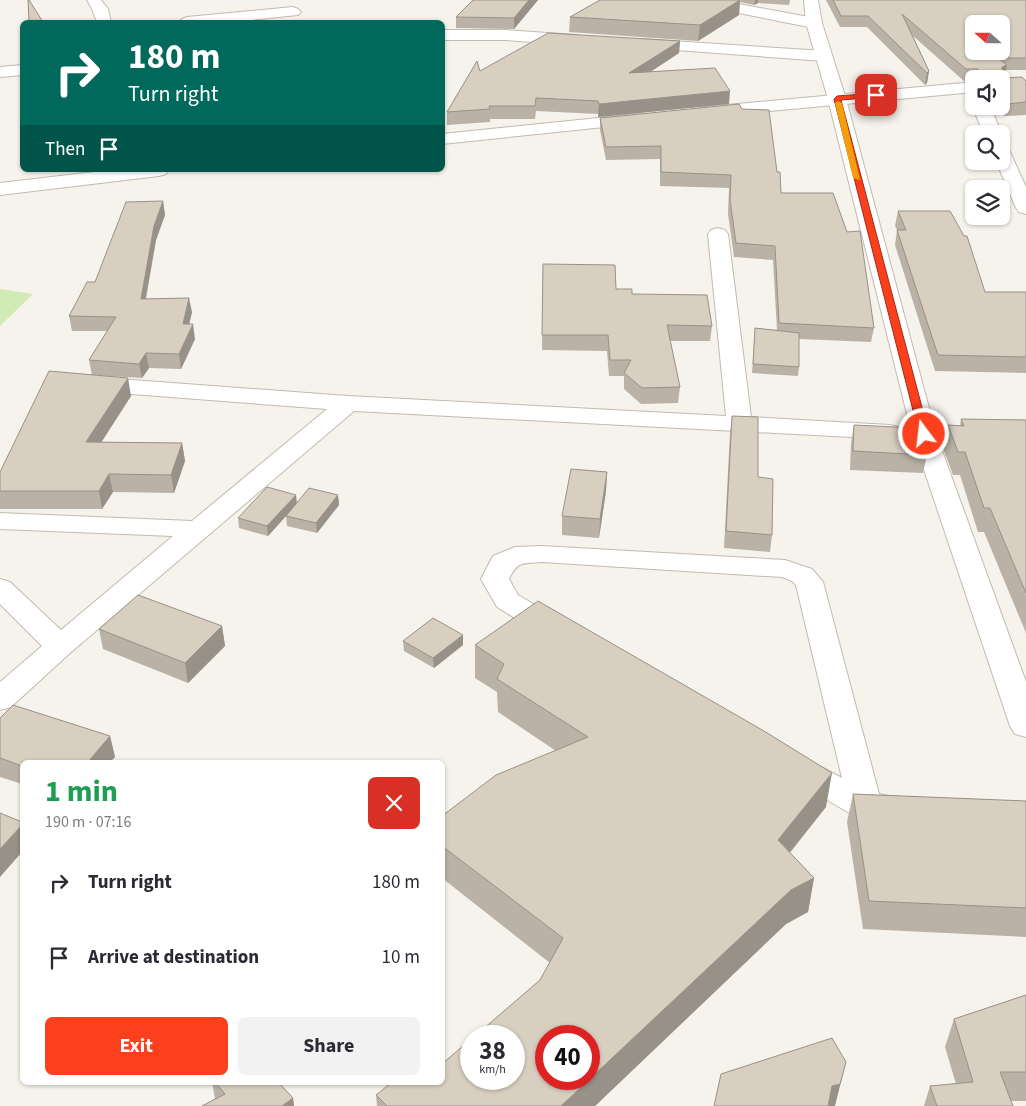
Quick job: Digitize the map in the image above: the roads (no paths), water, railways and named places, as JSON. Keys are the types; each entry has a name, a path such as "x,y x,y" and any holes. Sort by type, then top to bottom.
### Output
{"street":[{"path":"94,0 100,9 103,20"},
{"path":"693,0 814,23"},
{"path":"811,0 814,23 837,99 924,434 1026,726"},
{"path":"208,20 293,12"},
{"path":"445,35 596,41"},
{"path":"626,43 824,56"},
{"path":"0,72 20,70"},
{"path":"689,114 965,89"},
{"path":"445,139 650,118"},
{"path":"1009,170 1026,208"},
{"path":"0,189 123,172"},
{"path":"718,234 739,423"},
{"path":"67,382 348,403 924,434"},
{"path":"0,699 348,403"},
{"path":"0,521 199,529"},
{"path":"581,645 507,601 495,579 503,562 515,556 542,554 785,570 802,575 809,582 865,806"},
{"path":"0,588 60,646"},
{"path":"776,757 865,806 914,808"}]}
